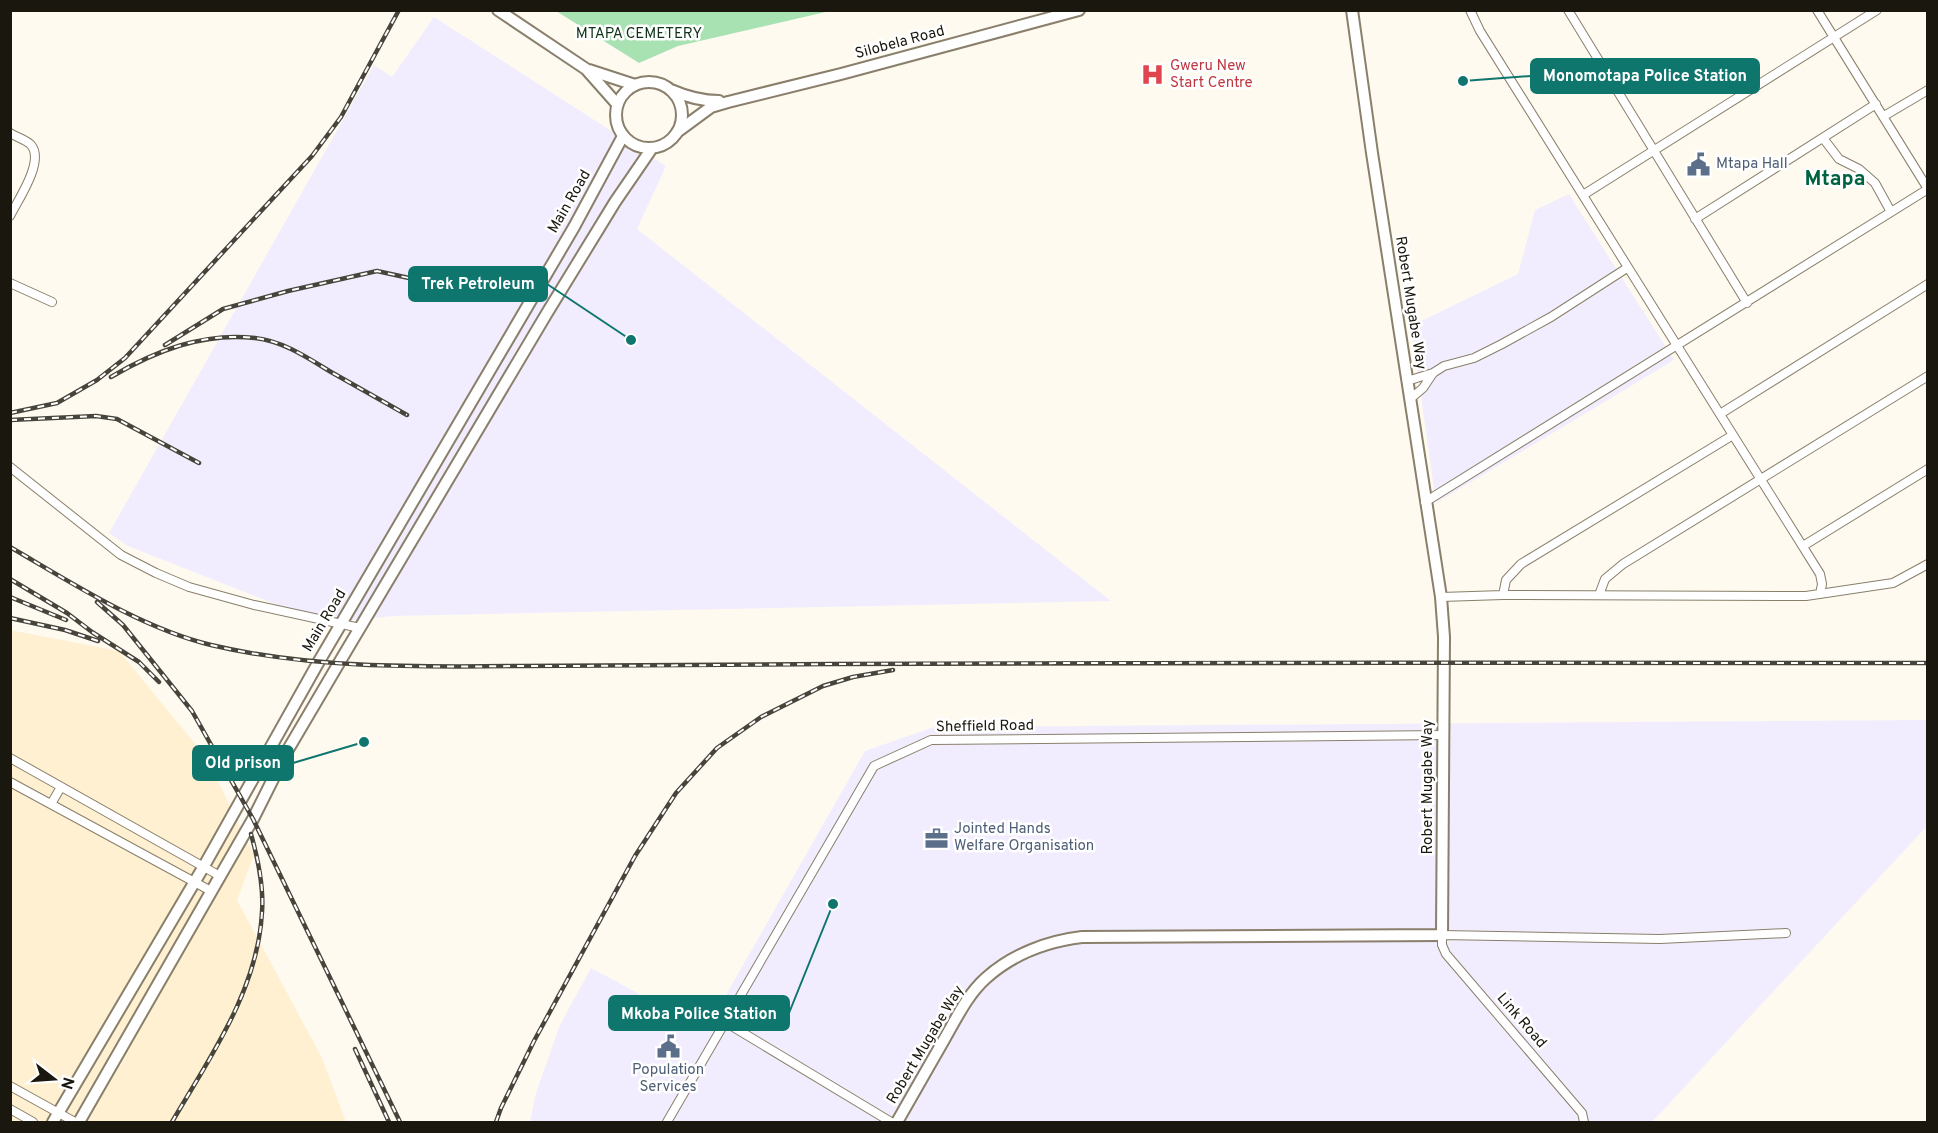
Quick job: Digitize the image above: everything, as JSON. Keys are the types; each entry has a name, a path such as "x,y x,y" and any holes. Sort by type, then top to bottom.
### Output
{"main road":[{"path":"498,10 586,69 617,104"},
{"name":"Silobela Road","path":"677,132 711,107 1080,10"},
{"name":"Robert Mugabe Way","path":"897,1122 969,996 986,978 1042,945 1062,939 1082,937 1442,935 1444,637 1441,597 1352,10"},
{"path":"586,69 635,85"},
{"path":"652,82 668,88 674,94 681,108 680,124 677,132 666,143 652,148 633,144 623,136 618,126 617,104 626,91 635,85 652,82"},
{"name":"Silobela Road","path":"668,88 686,97 729,102"},
{"name":"Main Road","path":"56,1118 204,866 341,624 574,227 623,136"},
{"path":"77,1122 212,891 286,753 547,313 615,202 652,148"},
{"path":"419,491 436,500"},
{"path":"134,986 150,997"}],"street":[{"path":"1470,10 1480,31 1627,268 1820,574 1822,584 1820,594"},
{"path":"1568,10 1747,303"},
{"path":"1425,502 1928,189 1817,10"},
{"path":"1583,195 1655,152 1877,10"},
{"path":"1884,117 1928,90"},
{"path":"1695,219 1876,104"},
{"path":"10,133 32,146 36,157 34,171 10,216"},
{"path":"1823,138 1839,159 1858,169 1875,183 1891,212"},
{"path":"1407,381 1444,366 1474,358 1502,344 1551,317 1627,268"},
{"path":"10,283 52,302"},
{"path":"1720,414 1928,284"},
{"path":"1410,399 1423,388 1433,372"},
{"path":"1599,595 1605,579 1612,571 1928,376"},
{"path":"1503,595 1506,580 1521,564 1733,435"},
{"path":"10,467 121,555 156,573 189,587 254,605 360,628"},
{"path":"1803,546 1928,470"},
{"path":"1441,597 1503,595 1806,596 1893,583 1928,564"},
{"name":"Sheffield Road","path":"667,1122 874,766 931,740 1443,735"},
{"path":"10,758 220,876"},
{"path":"10,782 212,891"},
{"path":"51,804 61,787"},
{"path":"1442,935 1660,939 1786,933"},
{"name":"Link Road","path":"1442,935 1442,945 1446,954 1582,1113 1584,1122"},
{"path":"725,1022 891,1122"},
{"path":"10,1086 56,1118 77,1122"},
{"path":"10,1109 33,1122"}],"shaded area":[{"path":"434,17 666,166 637,229 1111,601 394,616 323,623 128,546 109,533 374,65 392,77"},
{"path":"1569,194 1674,360 1436,503 1411,326 1518,274 1535,210"},
{"path":"10,630 119,651 206,757 254,855 237,900 322,1058 346,1122 11,1122"},
{"path":"1927,720 1927,826 1652,1122 530,1122 536,1093 560,1025 591,968 706,1030 865,751 934,727"}],"green space":[{"name":"MTAPA CEMETERY","path":"556,11 830,11 678,46 639,63"}],"railway":[{"path":"10,413 57,403 97,380 125,358 312,156 341,117 399,10"},
{"path":"165,345 223,309 288,291 377,271 432,286"},
{"path":"111,377 145,359 198,341 217,338 255,338 295,351 407,415"},
{"path":"10,420 96,416 117,419 199,463"},
{"path":"10,547 107,603 159,628 185,637 249,653 288,659 366,665 444,667 1108,663 1928,663"},
{"path":"10,579 67,613 139,662 159,682"},
{"path":"10,597 66,620"},
{"path":"97,602 123,625 192,711 253,819 400,1122"},
{"path":"10,618 65,630 98,641"},
{"path":"496,1122 534,1041 635,856 676,793 717,748 761,717 823,686 853,677 893,670"},
{"path":"172,1122 230,1022 252,969 259,941 262,892 251,834"},
{"path":"355,1049 389,1122"}],"place":[{"name":"Gweru New Start Centre","path":"1152,75"},
{"name":"Monomotapa Police Station","path":"1463,81"},
{"name":"Mtapa Hall","path":"1698,164"},
{"name":"Trek Petroleum","path":"631,340"},
{"name":"Old prison","path":"364,742"},
{"name":"Jointed Hands Welfare Organisation","path":"936,838"},
{"name":"Mkoba Police Station","path":"833,904"},
{"name":"Population Services","path":"668,1046"}],"district":[{"name":"Mtapa","path":"1835,179"}]}
